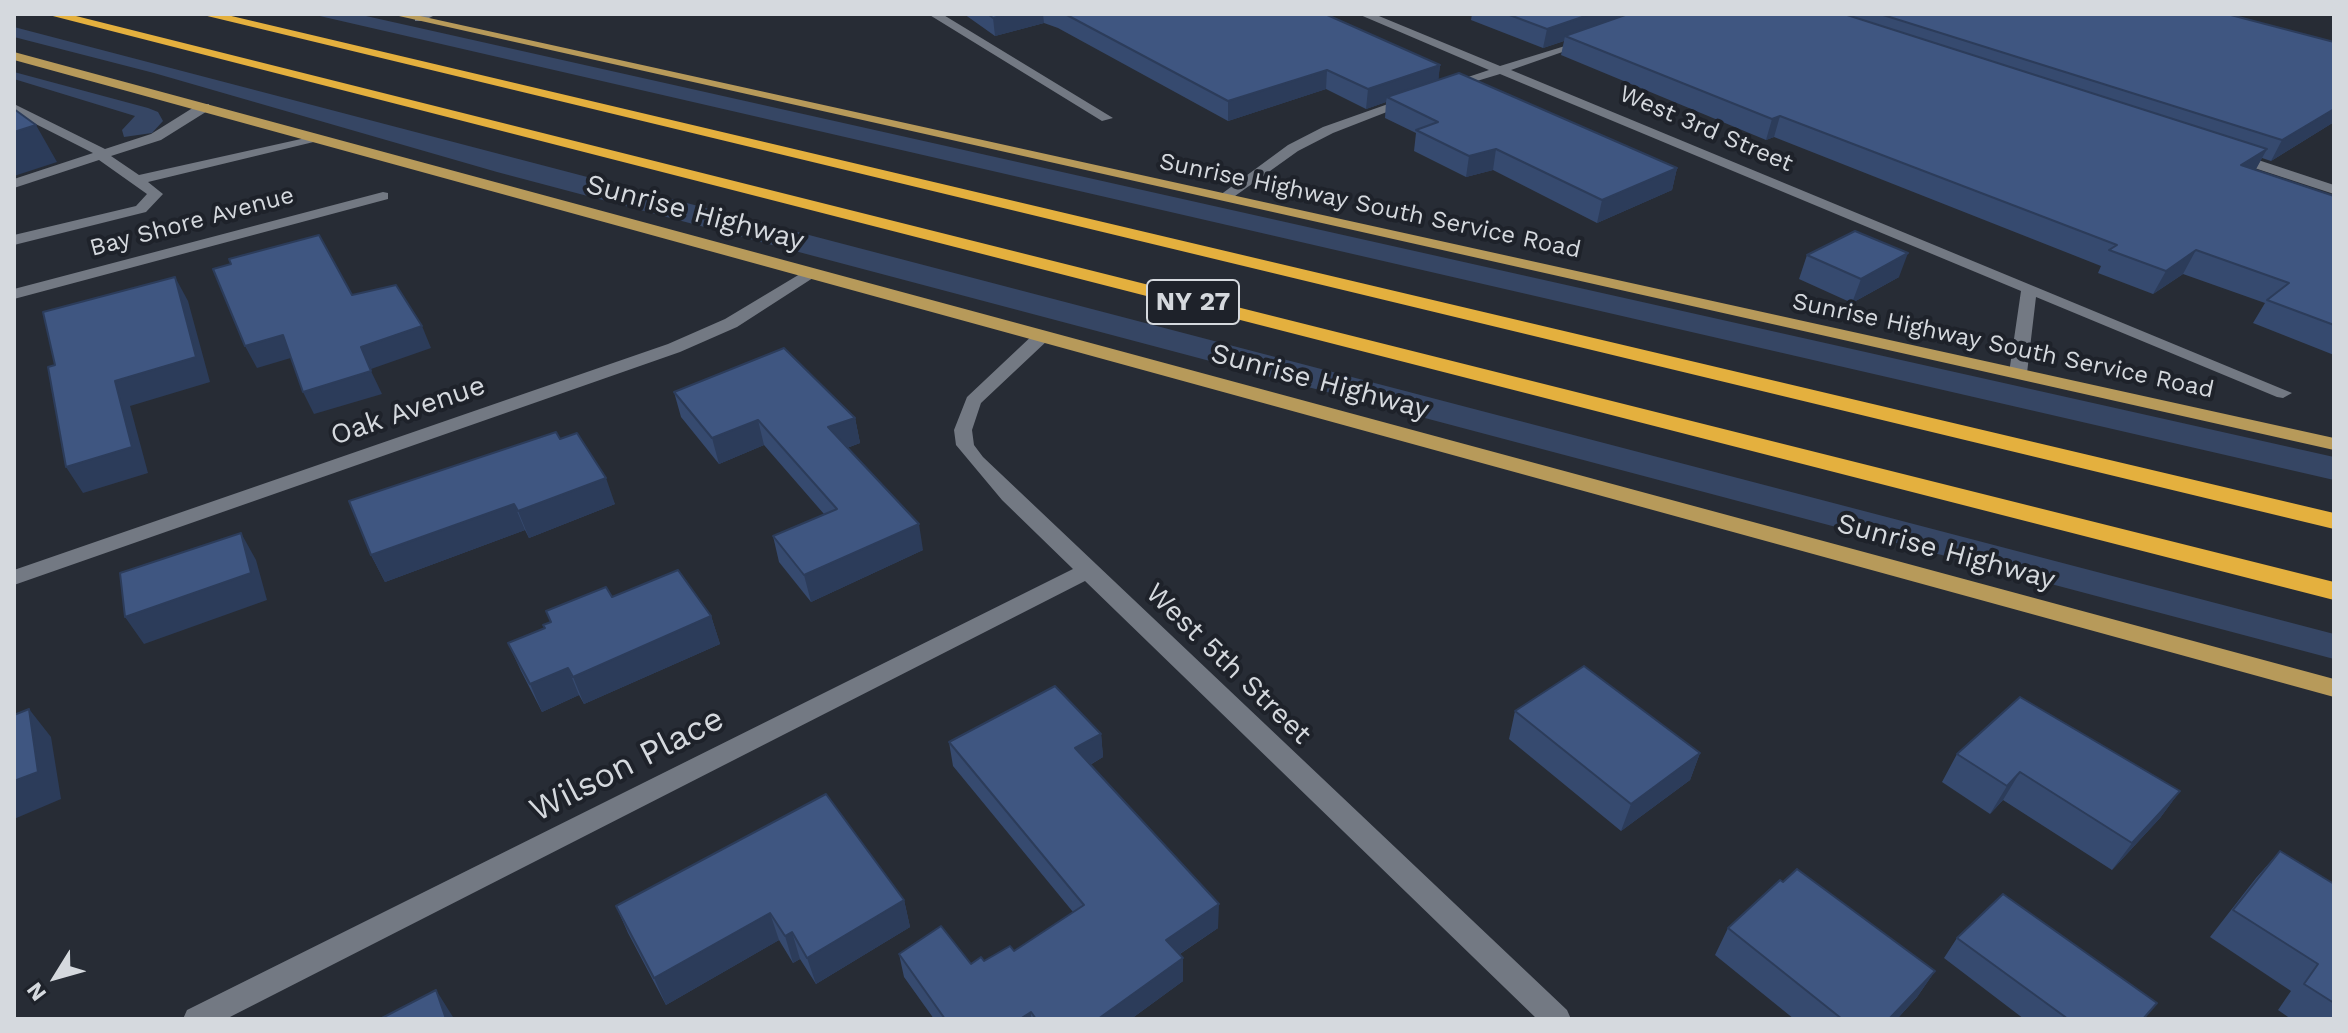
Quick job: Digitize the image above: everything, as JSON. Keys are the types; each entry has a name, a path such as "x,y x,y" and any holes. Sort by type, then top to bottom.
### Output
{"highway":[{"name":"Sunrise Highway","path":"52,14 2334,591"},
{"name":"NY 27","path":"206,14 2334,521"}],"main road":[{"name":"Sunrise Highway South Service Road","path":"396,14 425,17 1223,198 2334,444"},
{"name":"Sunrise Highway","path":"14,56 2334,688"}],"street":[{"path":"934,14 1107,118"},
{"name":"West 3rd Street","path":"1364,14 2283,393"},
{"path":"1443,90 1604,34"},
{"path":"1223,198 1302,143 1360,117 1429,94"},
{"path":"14,184 156,137 204,107"},
{"path":"14,108 98,149 100,155 156,194 141,209 14,240"},
{"path":"137,180 319,139"},
{"path":"2215,151 2334,190"},
{"name":"Bay Shore Avenue","path":"14,294 383,196"},
{"name":"Oak Avenue","path":"14,578 674,348 731,323 810,273"},
{"path":"2018,373 2029,289"},
{"name":"West 5th Street","path":"1042,336 973,401 963,430 965,445 988,476 1557,1019"},
{"name":"Wilson Place","path":"197,1019 1087,571"}],"shaded area":[{"path":"311,14 357,14 2334,457 2334,480"},
{"path":"14,27 2334,634 2334,659 497,172 154,73 14,37"},
{"path":"14,72 148,108 158,112 163,121 152,133 124,137 122,130 135,116 14,79"}],"building":[{"path":"1065,14 1325,14 1440,65 1368,89 1327,70 1228,101"},
{"path":"1507,14 1591,14 1547,29"},
{"path":"1628,14 1844,14 2267,149 2241,165 2334,196 2334,325 2267,300 2289,283 2196,250 2166,271 2109,250 2117,245 1780,116 1772,119 1565,36"},
{"path":"1880,14 2227,14 2334,42 2334,109 2282,140"},
{"path":"1459,73 1677,168 1602,200 1496,149 1469,156 1416,130 1438,122 1387,97"},
{"path":"14,109 36,125 14,132"},
{"path":"1855,231 1908,253 1861,279 1807,255"},
{"path":"319,235 352,295 396,285 422,326 361,347 371,371 303,392 283,335 245,346 213,269 231,264 229,259"},
{"path":"175,277 196,357 115,381 132,447 66,467 48,367 55,365 43,312"},
{"path":"784,348 855,418 828,427 919,524 804,575 773,536 837,509 758,420 712,438 674,392"},
{"path":"556,432 560,439 577,433 606,478 518,511 514,504 371,555 349,501"},
{"path":"241,533 251,573 125,617 120,573"},
{"path":"678,570 711,616 573,677 568,668 530,684 508,643 545,628 543,625 551,622 546,611 606,587 612,597"},
{"path":"1584,666 1700,753 1631,804 1515,711"},
{"path":"1055,686 1101,734 1075,748 1219,904 1166,940 1183,958 1098,1019 1036,1019 1031,1012 1020,1019 945,1019 899,954 941,926 971,964 981,957 984,961 1010,946 1014,951 1084,905 949,742"},
{"path":"2020,697 2180,791 2132,843 2020,772 2007,786 1957,754"},
{"path":"29,709 38,772 14,781 14,715"},
{"path":"826,794 904,900 807,958 792,932 785,936 770,913 654,978 616,906"},
{"path":"2280,851 2334,884 2334,1003 2304,984 2318,964 2233,910"},
{"path":"1797,869 1935,971 1889,1019 1842,1019 1728,928 1780,880 1783,882"},
{"path":"2003,894 2157,1003 2143,1019 2068,1019 1957,938"},
{"path":"436,990 446,1019 380,1019"}]}
